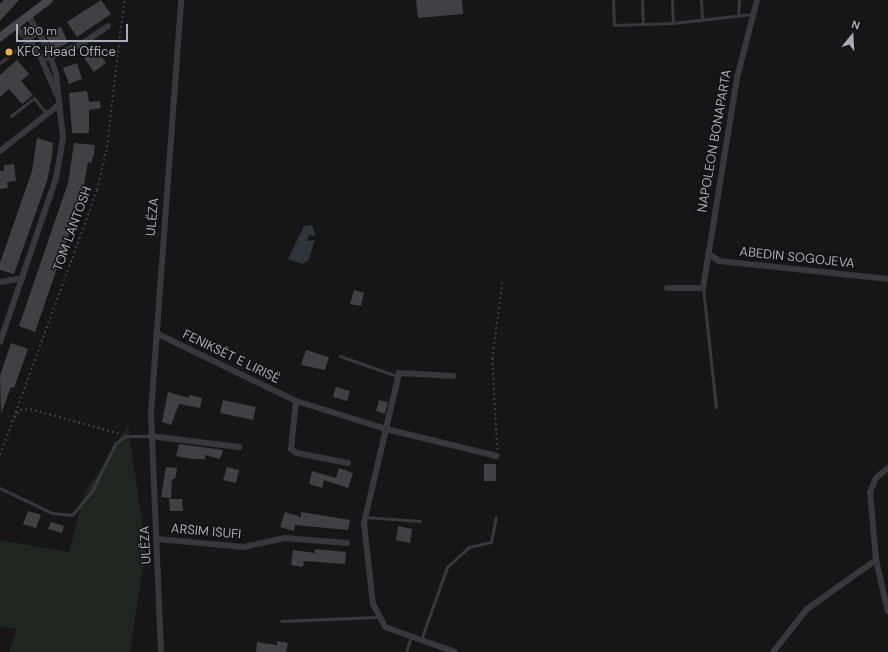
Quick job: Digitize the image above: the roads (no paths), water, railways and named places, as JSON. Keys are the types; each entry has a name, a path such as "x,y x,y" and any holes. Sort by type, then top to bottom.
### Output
{"street":[{"path":"0,37 49,0"},
{"name":"ULËZA","path":"161,652 157,539 150,436 156,333 181,0"},
{"name":"NAPOLEON BONAPARTA","path":"703,288 737,78 752,14 757,0"},
{"path":"0,342 23,278 60,163 63,138 60,102 51,57 28,15"},
{"path":"14,26 29,40 43,61 60,102"},
{"path":"43,61 83,43 108,26"},
{"path":"0,151 60,102"},
{"name":"ABEDIN SOGOJEVA","path":"708,253 719,261 888,278"},
{"path":"0,282 23,278"},
{"path":"668,288 703,288"},
{"name":"FENIKSËT E LIRISË","path":"156,333 296,401 386,429 497,456"},
{"path":"452,376 404,372 397,376 365,517 368,572 378,617 385,628 455,652"},
{"path":"296,401 291,449 297,453 348,463"},
{"path":"150,436 239,447"},
{"path":"888,468 876,478 870,492 876,560 888,612"},
{"name":"ARSIM ISUFI","path":"157,539 244,547 288,537 347,543"},
{"path":"773,652 807,609 876,560"}],"lane":[{"path":"613,0 614,25 673,23 752,14"},
{"path":"642,0 643,24"},
{"path":"672,0 673,23"},
{"path":"701,0 702,20"},
{"path":"738,16 739,0"},
{"path":"0,63 38,32"},
{"path":"11,116 34,98 47,114"},
{"name":"NAPOLEON BONAPARTA","path":"703,288 716,407"},
{"path":"340,356 397,376"},
{"path":"0,488 52,513 72,515 92,491 115,444 131,435 150,436"},
{"path":"365,517 420,521"},
{"path":"421,640 447,568 461,551 491,542 496,517"},
{"path":"281,621 378,617"},
{"path":"406,652 410,637"}],"place":[{"name":"KFC Head Office","path":"9,52"}]}
